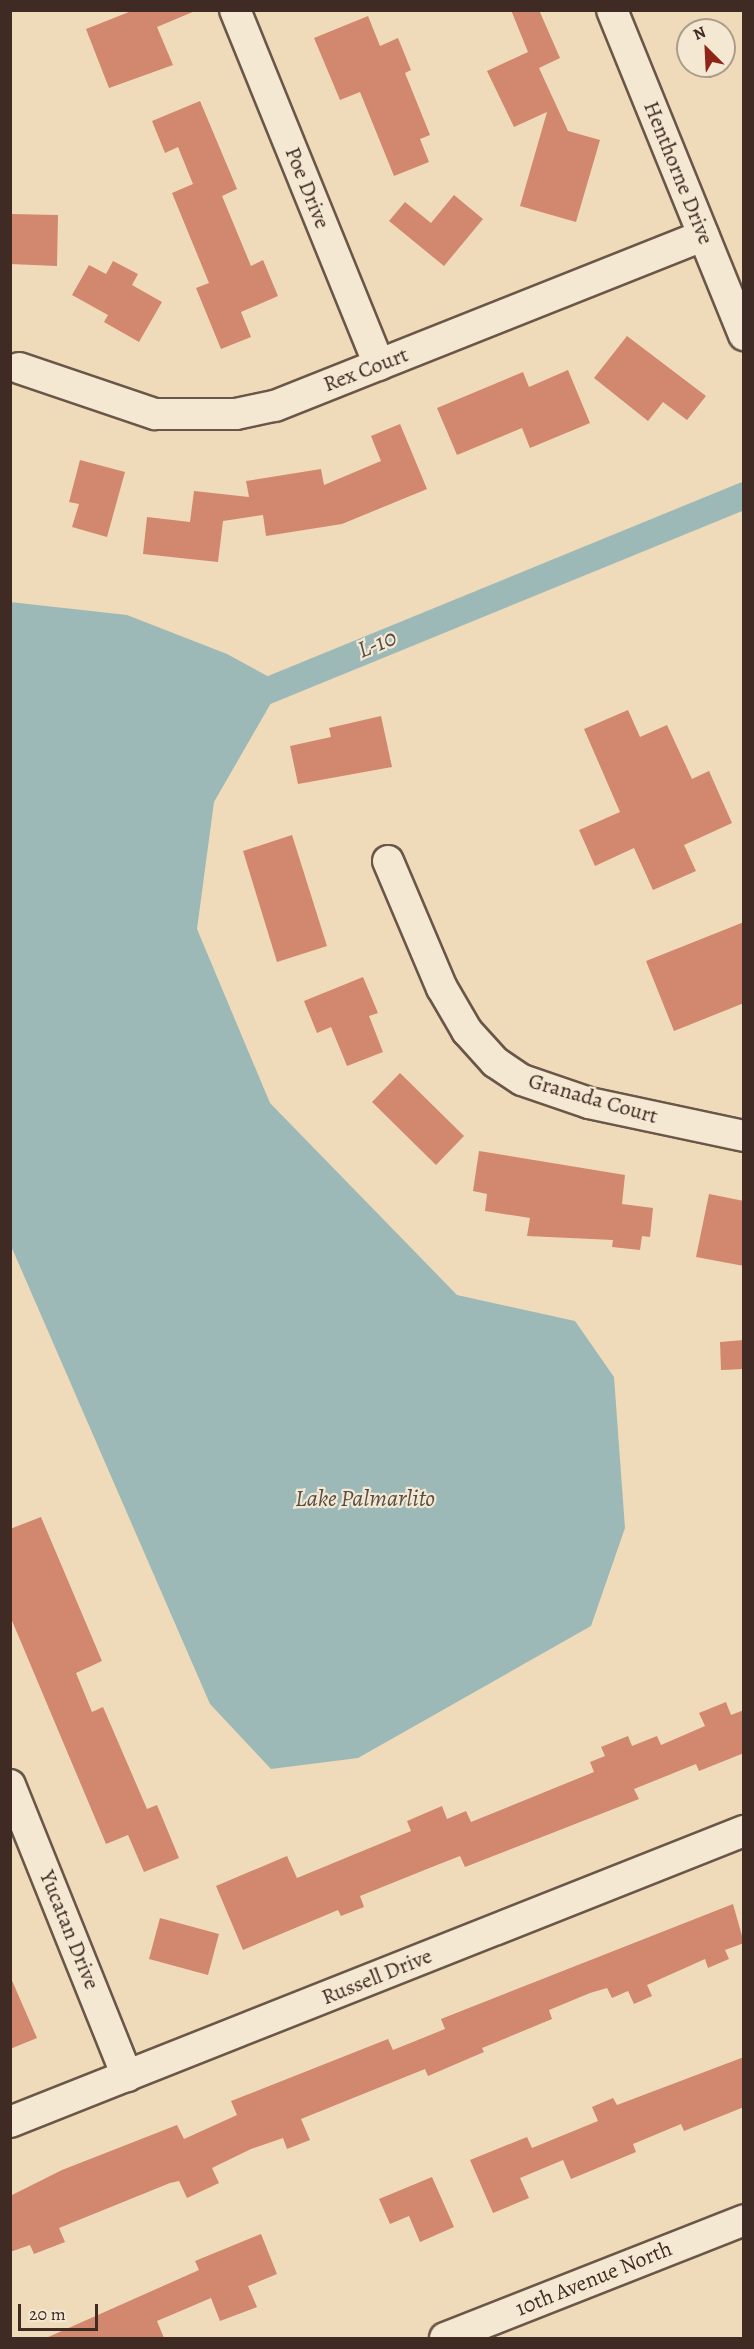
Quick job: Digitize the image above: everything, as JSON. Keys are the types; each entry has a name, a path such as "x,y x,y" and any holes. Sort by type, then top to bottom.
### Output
{"street":[{"name":"Poe Drive","path":"236,10 379,365"},
{"name":"Henthorne Drive","path":"612,10 744,335"},
{"name":"Rex Court","path":"19,368 116,404 195,417 275,406 703,236"},
{"name":"Granada Court","path":"388,861 442,988 467,1031 495,1062 522,1080 590,1103 744,1136"},
{"name":"Yucatan Drive","path":"10,1785 127,2076"},
{"name":"Russell Drive","path":"10,2122 744,1831"},
{"name":"10th Avenue North","path":"446,2338 744,2220"}],"water":[{"name":"Lake Palmarlito","path":"10,602 127,615 227,654 282,684 214,802 197,929 270,1103 457,1295 575,1321 614,1377 625,1528 591,1626 358,1758 271,1769 210,1704 11,1246"}],"building":[{"path":"134,10 195,11 157,27 173,65 109,88 86,29"},
{"path":"511,10 539,10 560,58 539,68 568,131 600,140 576,222 520,206 547,112 514,127 487,71 528,52"},
{"path":"368,16 380,46 398,38 411,70 405,73 430,135 420,139 429,162 394,176 360,92 340,100 314,38"},
{"path":"200,101 237,189 222,196 251,266 263,260 278,296 241,312 251,337 221,349 196,288 209,283 172,193 193,184 178,147 165,153 152,121"},
{"path":"454,195 483,219 444,266 389,221 405,202 431,223"},
{"path":"10,214 58,215 57,266 10,264"},
{"path":"113,261 138,274 132,285 162,302 139,342 104,322 108,315 72,295 89,265 106,274"},
{"path":"627,336 706,396 687,420 663,402 648,421 594,378"},
{"path":"568,370 590,423 530,448 522,428 457,455 437,408 523,372 529,387"},
{"path":"400,424 427,489 342,524 266,536 263,515 223,521 218,562 143,554 147,517 190,522 194,491 249,497 246,481 321,469 324,485 381,461 371,436"},
{"path":"80,460 125,472 107,537 72,527 79,504 69,502"},
{"path":"628,710 640,737 667,725 692,779 709,771 732,823 684,845 696,871 653,890 634,848 595,866 579,830 620,812 584,729"},
{"path":"381,716 392,767 298,784 290,746 331,737 329,728"},
{"path":"292,835 327,946 277,962 243,851"},
{"path":"744,922 744,1003 674,1031 646,961"},
{"path":"363,977 378,1013 369,1016 383,1052 347,1066 331,1027 317,1033 304,1001"},
{"path":"400,1073 464,1136 436,1165 372,1102"},
{"path":"479,1151 625,1175 622,1204 653,1208 650,1237 642,1236 640,1250 612,1247 613,1240 527,1236 530,1218 485,1211 487,1194 473,1191"},
{"path":"709,1194 744,1201 744,1266 696,1257"},
{"path":"744,1340 744,1369 721,1370 720,1342"},
{"path":"41,1517 102,1661 76,1673 92,1712 103,1707 147,1809 157,1805 179,1858 144,1872 128,1835 106,1844 10,1616 10,1529"},
{"path":"726,1702 731,1715 744,1710 744,1753 699,1771 696,1764 634,1789 639,1799 465,1867 460,1856 360,1896 364,1907 341,1916 338,1910 243,1950 216,1886 287,1856 297,1878 411,1831 407,1821 442,1806 447,1819 466,1811 471,1822 594,1772 590,1762 605,1756 601,1747 628,1736 632,1746 657,1736 661,1745 705,1726 699,1713"},
{"path":"733,1904 744,1943 725,1950 729,1959 708,1968 705,1959 647,1985 652,1996 634,2004 628,1991 612,1998 607,1988 590,1993 549,2010 552,2019 482,2048 484,2052 428,2076 425,2069 301,2119 310,2140 287,2149 283,2138 251,2149 212,2168 219,2183 187,2198 179,2181 170,2183 59,2228 65,2242 34,2254 30,2245 10,2252 10,2196 62,2170 177,2125 184,2139 237,2115 231,2101 388,2039 393,2050 445,2029 441,2019"},
{"path":"160,1918 219,1934 208,1975 149,1959"},
{"path":"10,1976 37,2038 10,2049"},
{"path":"744,2057 744,2107 684,2131 681,2124 633,2144 636,2152 571,2179 563,2160 520,2178 529,2198 493,2213 470,2160 527,2137 532,2148 598,2121 592,2107 613,2098 617,2105"},
{"path":"432,2177 454,2227 420,2242 409,2216 390,2224 379,2199"},
{"path":"261,2234 277,2274 248,2286 257,2307 220,2321 211,2298 157,2321 164,2338 46,2338 199,2270 195,2261"}],"waterway":[{"name":"L-10","path":"248,698 744,495"}]}
